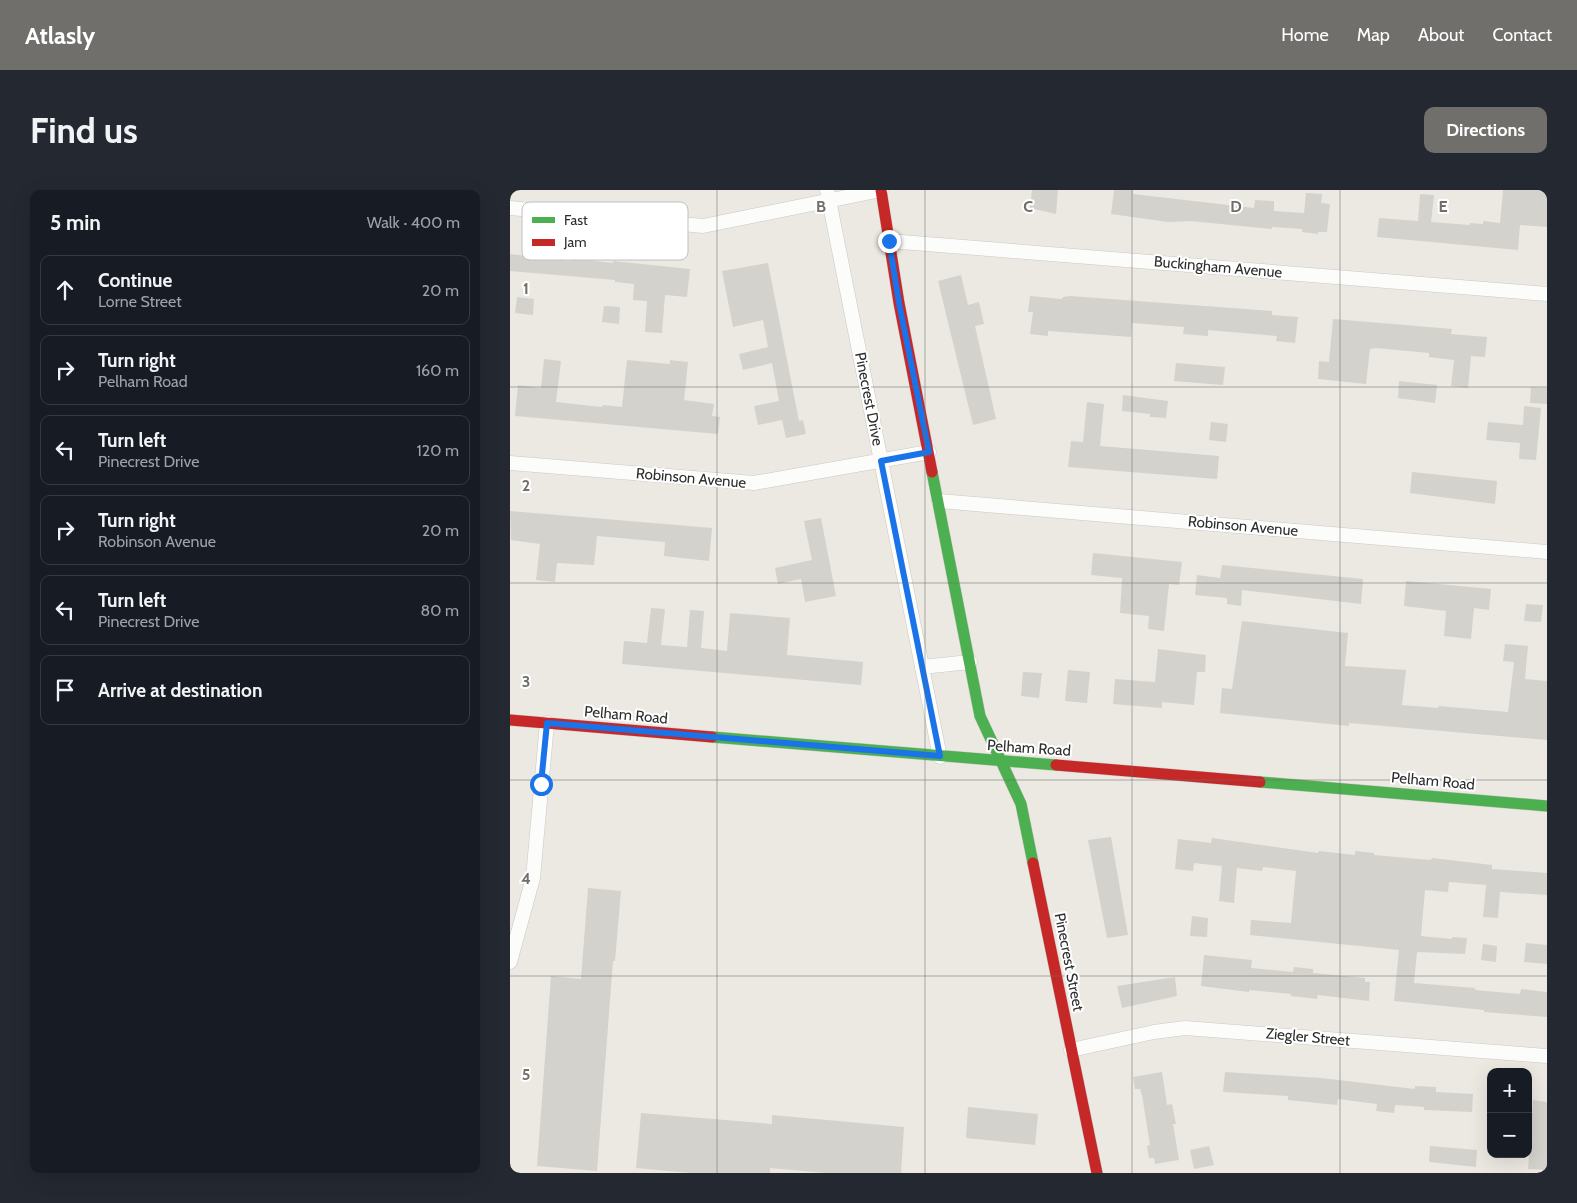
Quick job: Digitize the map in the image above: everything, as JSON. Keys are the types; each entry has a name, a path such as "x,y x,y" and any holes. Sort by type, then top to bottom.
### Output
{"main road":[{"path":"882,190 899,303 980,716 1001,762"},
{"name":"Pelham Road","path":"510,720 1547,806"},
{"name":"Pinecrest Street","path":"1001,762 1021,804 1096,1173"}],"street":[{"path":"688,225 703,226 828,196 882,190"},
{"name":"Pinecrest Drive","path":"828,196 940,756"},
{"name":"Buckingham Avenue","path":"889,241 1547,294"},
{"name":"Robinson Avenue","path":"510,463 754,483 929,452"},
{"name":"Robinson Avenue","path":"939,501 1547,552"},
{"path":"922,667 970,662"},
{"path":"510,962 533,878 547,723"},
{"name":"Ziegler Street","path":"1071,1050 1154,1032 1185,1028 1547,1056"}],"building":[{"path":"1032,190 1058,190 1056,214 1030,208"},
{"path":"1114,190 1133,190 1133,194 1254,208 1255,200 1274,201 1274,211 1304,213 1306,193 1322,194 1321,203 1330,204 1327,232 1318,232 1318,234 1302,232 1302,229 1272,227 1272,229 1190,221 1168,222 1111,214"},
{"path":"1503,190 1547,190 1547,227 1520,225 1518,250 1377,237 1379,218 1418,221 1420,194 1434,195 1431,222 1470,225 1470,223 1483,224 1483,221 1500,223"},
{"path":"510,254 522,255 522,260 587,260 613,263 613,261 690,269 687,297 665,295 662,333 645,332 647,301 633,300 634,284 615,282 615,280 510,271"},
{"path":"768,263 799,421 803,420 806,434 786,438 782,420 758,425 754,406 779,401 772,363 743,370 739,354 768,347 763,320 733,327 722,271"},
{"path":"961,275 968,305 979,302 984,324 975,326 996,419 973,425 938,281"},
{"path":"1030,296 1062,299 1063,297 1070,296 1272,311 1272,315 1298,317 1295,343 1276,341 1277,336 1208,330 1208,336 1183,334 1184,327 1132,323 1131,337 1048,331 1048,336 1030,334 1033,312 1028,312"},
{"path":"517,297 534,299 533,315 515,313"},
{"path":"604,306 620,307 619,324 602,322"},
{"path":"1333,319 1452,329 1451,334 1487,337 1485,357 1471,356 1468,388 1451,386 1454,360 1429,357 1429,353 1376,348 1370,349 1366,384 1318,379 1319,361 1329,362"},
{"path":"544,359 561,361 556,402 602,407 603,405 622,407 627,360 670,364 670,360 688,362 684,400 714,404 712,416 720,417 718,434 515,416 518,385 541,388"},
{"path":"1176,363 1225,367 1223,385 1174,381"},
{"path":"1399,381 1437,385 1435,403 1398,398"},
{"path":"1531,387 1547,388 1547,404 1530,403"},
{"path":"1123,395 1168,401 1166,418 1150,417 1150,414 1122,411"},
{"path":"1087,402 1104,404 1100,446 1219,456 1217,479 1068,467 1071,441 1083,442"},
{"path":"1524,406 1541,408 1536,460 1519,459 1520,443 1486,440 1488,422 1523,425"},
{"path":"1211,422 1228,424 1226,442 1209,440"},
{"path":"1412,472 1497,481 1495,504 1410,493"},
{"path":"510,511 712,528 709,561 664,556 665,542 597,536 594,565 557,563 555,582 536,580 540,544 511,540"},
{"path":"821,518 836,596 805,602 801,579 778,584 775,568 812,560 804,521"},
{"path":"1093,553 1182,562 1179,585 1169,584 1164,631 1148,629 1149,616 1120,613 1122,578 1091,575"},
{"path":"1222,565 1363,579 1361,604 1242,590 1241,606 1227,604 1227,598 1195,595 1197,575 1220,578"},
{"path":"1406,581 1491,589 1489,610 1474,608 1471,639 1444,636 1446,611 1404,606"},
{"path":"1526,604 1543,605 1541,622 1524,621"},
{"path":"651,608 665,609 661,645 687,647 690,610 704,611 701,648 727,651 730,613 790,618 787,655 863,662 861,685 622,664 624,641 647,643"},
{"path":"1242,621 1348,633 1345,666 1406,670 1402,705 1508,712 1514,662 1503,661 1505,644 1528,646 1525,679 1547,681 1547,740 1349,723 1349,726 1220,713 1222,688 1232,689"},
{"path":"1158,649 1206,655 1205,672 1197,672 1194,705 1162,702 1162,708 1113,704 1115,679 1155,682"},
{"path":"1068,670 1090,672 1087,703 1065,701"},
{"path":"1023,672 1042,673 1039,698 1021,696"},
{"path":"1111,837 1128,935 1107,938 1088,840"},
{"path":"1212,838 1318,853 1319,851 1355,855 1355,851 1374,853 1374,855 1431,860 1432,858 1492,865 1492,869 1547,873 1547,895 1500,892 1498,918 1483,917 1486,885 1449,882 1448,892 1425,890 1421,936 1452,939 1452,937 1467,938 1465,954 1417,952 1414,983 1520,994 1521,989 1547,992 1547,1017 1484,1012 1484,1010 1394,1001 1399,950 1250,935 1251,920 1291,923 1296,871 1263,867 1262,871 1237,868 1234,903 1219,901 1222,866 1194,863 1193,871 1175,869 1178,839 1211,843"},
{"path":"588,888 621,891 615,961 613,961 597,1171 537,1166 551,976 581,979"},
{"path":"1192,916 1208,918 1207,937 1190,936"},
{"path":"1526,943 1547,945 1547,964 1524,962"},
{"path":"1483,944 1497,946 1496,962 1481,960"},
{"path":"1204,955 1252,960 1251,968 1293,972 1294,967 1313,969 1313,973 1365,978 1365,982 1370,982 1369,1001 1318,995 1317,999 1291,996 1291,994 1249,990 1249,992 1201,986"},
{"path":"1175,977 1177,996 1122,1008 1117,986"},
{"path":"1162,1072 1167,1105 1172,1104 1176,1124 1173,1124 1179,1160 1155,1164 1154,1158 1149,1158 1147,1146 1150,1145 1142,1095 1140,1089 1135,1089 1133,1077"},
{"path":"1225,1072 1321,1078 1415,1089 1415,1086 1436,1087 1436,1092 1473,1094 1472,1112 1424,1110 1424,1107 1395,1105 1394,1113 1376,1111 1377,1104 1338,1099 1337,1105 1288,1100 1288,1096 1223,1092"},
{"path":"1533,1100 1547,1102 1547,1170 1528,1169 1529,1158 1532,1158"},
{"path":"968,1107 1038,1114 1035,1145 966,1138"},
{"path":"641,1113 772,1124 772,1115 904,1127 901,1173 825,1173 770,1168 770,1173 691,1173 636,1168"},
{"path":"1209,1146 1214,1165 1194,1169 1190,1150"},
{"path":"1430,1146 1477,1150 1476,1167 1429,1162"}],"traffic: fast":[{"path":"932,472 980,716 1021,804 1033,863"},
{"path":"712,737 1056,765"},
{"path":"1260,782 1547,806"}],"traffic: jam":[{"path":"881,190 899,303 932,472"},
{"path":"510,720 712,737"},
{"path":"1056,765 1260,782"},
{"path":"1033,863 1097,1173"}],"route":[{"path":"541,784 547,723 940,756 881,461 929,452 899,303 889,241"}]}
